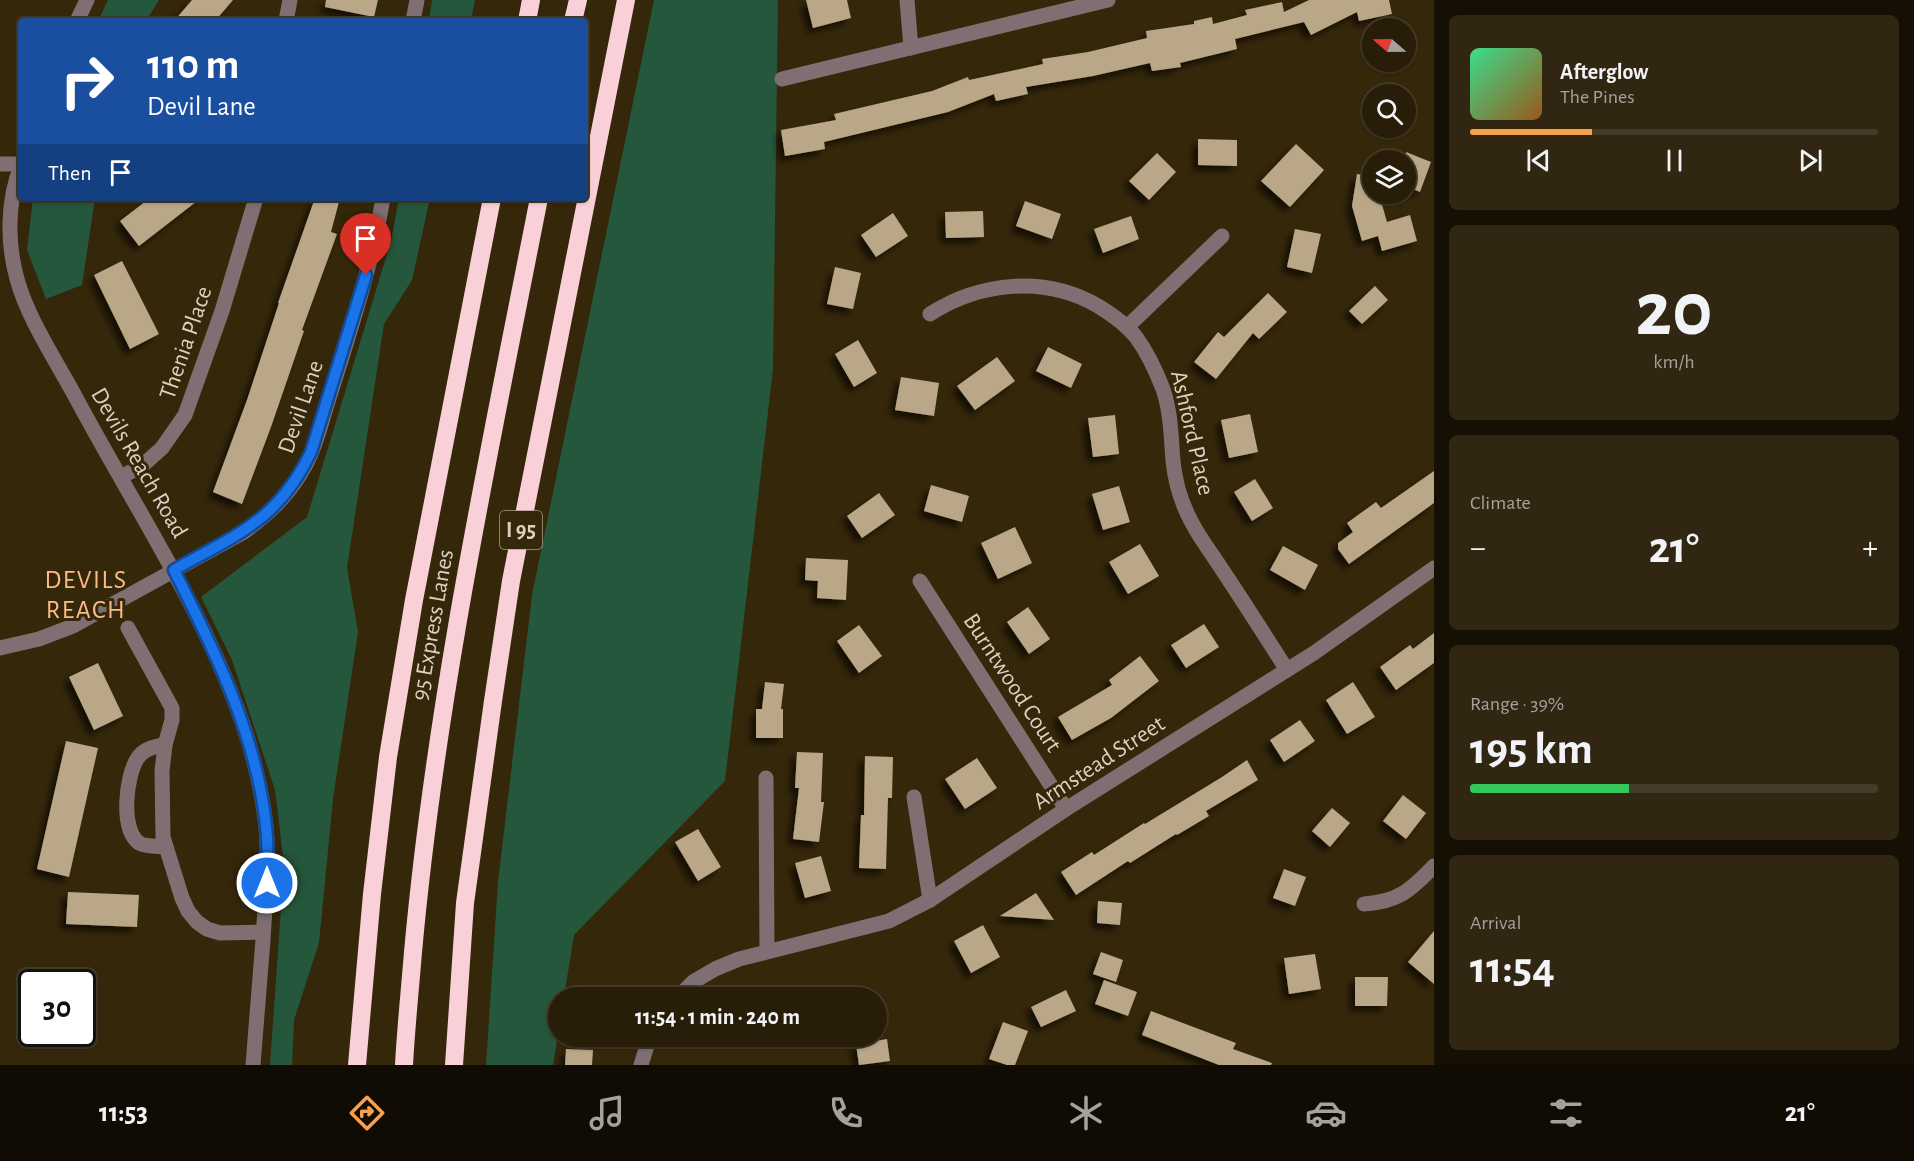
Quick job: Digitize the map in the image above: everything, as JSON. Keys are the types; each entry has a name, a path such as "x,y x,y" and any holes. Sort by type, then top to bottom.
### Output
{"highway":[{"path":"528,18 531,0"},
{"path":"574,18 578,0"},
{"name":"I 95","path":"588,192 626,0"},
{"path":"357,1065 372,894 388,757 418,578 491,201"},
{"name":"95 Express Lanes","path":"404,1065 419,890 437,745 462,594 538,201"},
{"name":"I 95","path":"454,1065 465,903 511,581 586,201"}],"street":[{"path":"78,18 87,0"},
{"path":"287,18 290,0"},
{"path":"414,18 417,0"},
{"path":"907,0 911,48"},
{"path":"782,79 1108,0"},
{"path":"0,164 18,165"},
{"name":"Devils Reach Road","path":"18,176 14,191 10,237 20,289 26,305 94,431 174,570 232,695 250,751 260,789 267,837 267,883 253,1065"},
{"name":"Thenia Place","path":"121,477 143,465 162,448 185,415 222,311 255,201"},
{"name":"Devil Lane","path":"0,648 39,639 73,626 244,532 286,495 302,472 311,452 350,333 377,237 383,201"},
{"path":"1127,327 1222,236"},
{"name":"Ashford Place","path":"930,314 964,296 991,288 1036,286 1071,293 1090,301 1127,327 1152,363 1164,391 1171,420 1173,463 1180,493 1191,521 1287,670"},
{"name":"Armstead Street","path":"688,987 715,969 739,959 889,921 930,900 1066,809 1287,670 1434,568"},
{"name":"Burntwood Court","path":"920,581 1066,809"},
{"path":"128,628 172,708 172,720 165,745 162,771 163,837 188,912 197,922 220,933 263,932"},
{"path":"165,745 145,750 137,759 127,801 128,826 134,838 142,845 166,847"},
{"path":"766,778 767,951"},
{"path":"914,797 930,900"},
{"path":"1364,904 1381,903 1401,896 1418,884 1434,866"},
{"path":"641,1065 647,1047"}],"green space":[{"path":"108,0 159,0 148,18 99,18"},
{"path":"432,0 475,0 472,18 429,18"},
{"path":"654,0 778,0 773,369 725,781 574,935 566,987 548,987 548,1047 556,1047 553,1065 486,1065 498,882 532,595"},
{"path":"33,201 95,201 82,285 46,299 27,250"},
{"path":"398,201 429,201 412,280 384,324 347,568 358,632 333,799 319,943 294,1020 292,1065 270,1065 284,865 275,790 232,660 201,597 307,517 391,241"}],"building":[{"path":"192,0 233,0 218,18 177,18"},
{"path":"326,0 378,0 374,17 325,7"},
{"path":"806,0 847,0 851,18 813,28"},
{"path":"1309,0 1389,0 1392,14 1362,18 1359,21 1357,12 1311,35 1304,22 1235,39 1237,49 1180,63 1181,67 1152,71 1150,63 1093,76 1026,87 1028,94 996,101 994,94 948,112 824,142 825,149 785,156 781,130 836,120 834,114 932,91 968,77 969,80 1043,64 1042,59 1088,52 1147,38 1146,31 1194,24 1194,21 1212,17 1213,24 1247,15 1245,10 1282,2 1284,12"},
{"path":"1198,139 1237,140 1237,166 1198,165"},
{"path":"1296,144 1324,170 1290,207 1261,181"},
{"path":"1157,153 1176,172 1149,200 1129,181"},
{"path":"1416,156 1431,162 1420,192 1416,190"},
{"path":"1357,174 1362,175 1362,204 1382,204 1387,222 1410,215 1417,241 1382,251 1378,236 1362,241 1352,206"},
{"path":"146,201 197,201 139,246 120,221"},
{"path":"314,201 339,201 331,232 337,234 242,504 213,492 247,400"},
{"path":"1025,201 1061,214 1052,239 1016,226"},
{"path":"983,211 984,237 946,238 945,212"},
{"path":"893,213 908,236 876,257 861,235"},
{"path":"1131,216 1139,239 1103,253 1094,229"},
{"path":"1295,229 1321,234 1312,273 1287,267"},
{"path":"122,261 159,334 130,349 94,275"},
{"path":"835,267 861,273 853,309 827,304"},
{"path":"1375,286 1388,300 1362,324 1349,311"},
{"path":"1268,293 1287,312 1259,339 1253,333 1216,379 1194,362 1218,332 1224,337"},
{"path":"858,340 877,373 854,387 835,354"},
{"path":"1048,347 1082,364 1071,388 1036,371"},
{"path":"997,357 1015,381 975,410 957,386"},
{"path":"901,377 939,383 934,416 895,410"},
{"path":"1250,414 1258,452 1229,458 1221,420"},
{"path":"1115,415 1119,454 1093,457 1088,418"},
{"path":"1434,471 1434,503 1349,564 1338,549 1338,543 1353,532 1347,523 1376,502 1381,508"},
{"path":"1255,479 1273,508 1252,521 1234,492"},
{"path":"931,485 969,496 962,522 924,511"},
{"path":"1119,486 1130,522 1103,530 1092,494"},
{"path":"879,493 895,515 862,538 847,516"},
{"path":"1015,527 1032,563 998,579 981,543"},
{"path":"1140,544 1159,576 1128,594 1109,562"},
{"path":"1283,546 1318,565 1305,590 1270,570"},
{"path":"806,558 848,560 846,600 817,598 818,581 805,580"},
{"path":"1028,607 1050,639 1029,654 1007,622"},
{"path":"1204,624 1219,647 1186,668 1171,645"},
{"path":"859,625 882,656 859,673 837,641"},
{"path":"1434,633 1434,663 1396,690 1380,667 1410,645 1413,649"},
{"path":"1140,656 1159,681 1111,718 1072,740 1058,717 1112,685 1109,680"},
{"path":"98,663 123,716 94,730 69,677"},
{"path":"765,682 784,684 781,709 783,709 783,738 756,738 756,709 762,709"},
{"path":"1353,682 1375,717 1347,734 1326,700"},
{"path":"1300,720 1315,741 1284,762 1270,740"},
{"path":"66,741 98,748 69,877 37,869"},
{"path":"797,752 823,753 821,802 824,802 819,842 793,839 799,788 795,788"},
{"path":"865,756 893,757 892,798 888,798 886,869 859,868 861,815 864,815"},
{"path":"977,758 997,788 965,809 945,779"},
{"path":"1247,760 1258,780 1206,811 1209,816 1130,863 1128,861 1076,895 1061,872 1092,852 1094,855"},
{"path":"1403,795 1426,813 1406,839 1383,821"},
{"path":"1332,808 1350,823 1330,847 1312,831"},
{"path":"698,829 721,867 698,881 675,842"},
{"path":"821,856 831,891 805,898 795,863"},
{"path":"1284,869 1306,877 1295,906 1273,898"},
{"path":"68,892 139,895 137,927 66,924"},
{"path":"1036,893 1054,920 1000,916"},
{"path":"1098,901 1122,903 1120,925 1097,923"},
{"path":"983,925 1000,957 971,973 954,941"},
{"path":"1434,931 1434,984 1408,962"},
{"path":"1101,952 1123,960 1116,982 1093,974"},
{"path":"1315,954 1321,989 1289,994 1284,958"},
{"path":"1355,977 1388,977 1387,1006 1355,1006"},
{"path":"1104,980 1137,992 1128,1016 1095,1004"},
{"path":"1066,990 1076,1011 1041,1027 1031,1007"},
{"path":"1151,1011 1236,1043 1233,1049 1272,1063 1271,1065 1219,1065 1142,1035"},
{"path":"1003,1022 1028,1031 1015,1065 989,1059"},
{"path":"887,1039 890,1061 859,1065 856,1047 887,1047"},
{"path":"566,1049 593,1050 592,1065 565,1065"}],"district":[{"name":"DEVILS REACH","path":"86,595"}],"route":[{"path":"267,883 267,837 260,789 248,741 232,695 174,570 244,532 286,495 302,472 311,452 350,333 366,275"}]}
